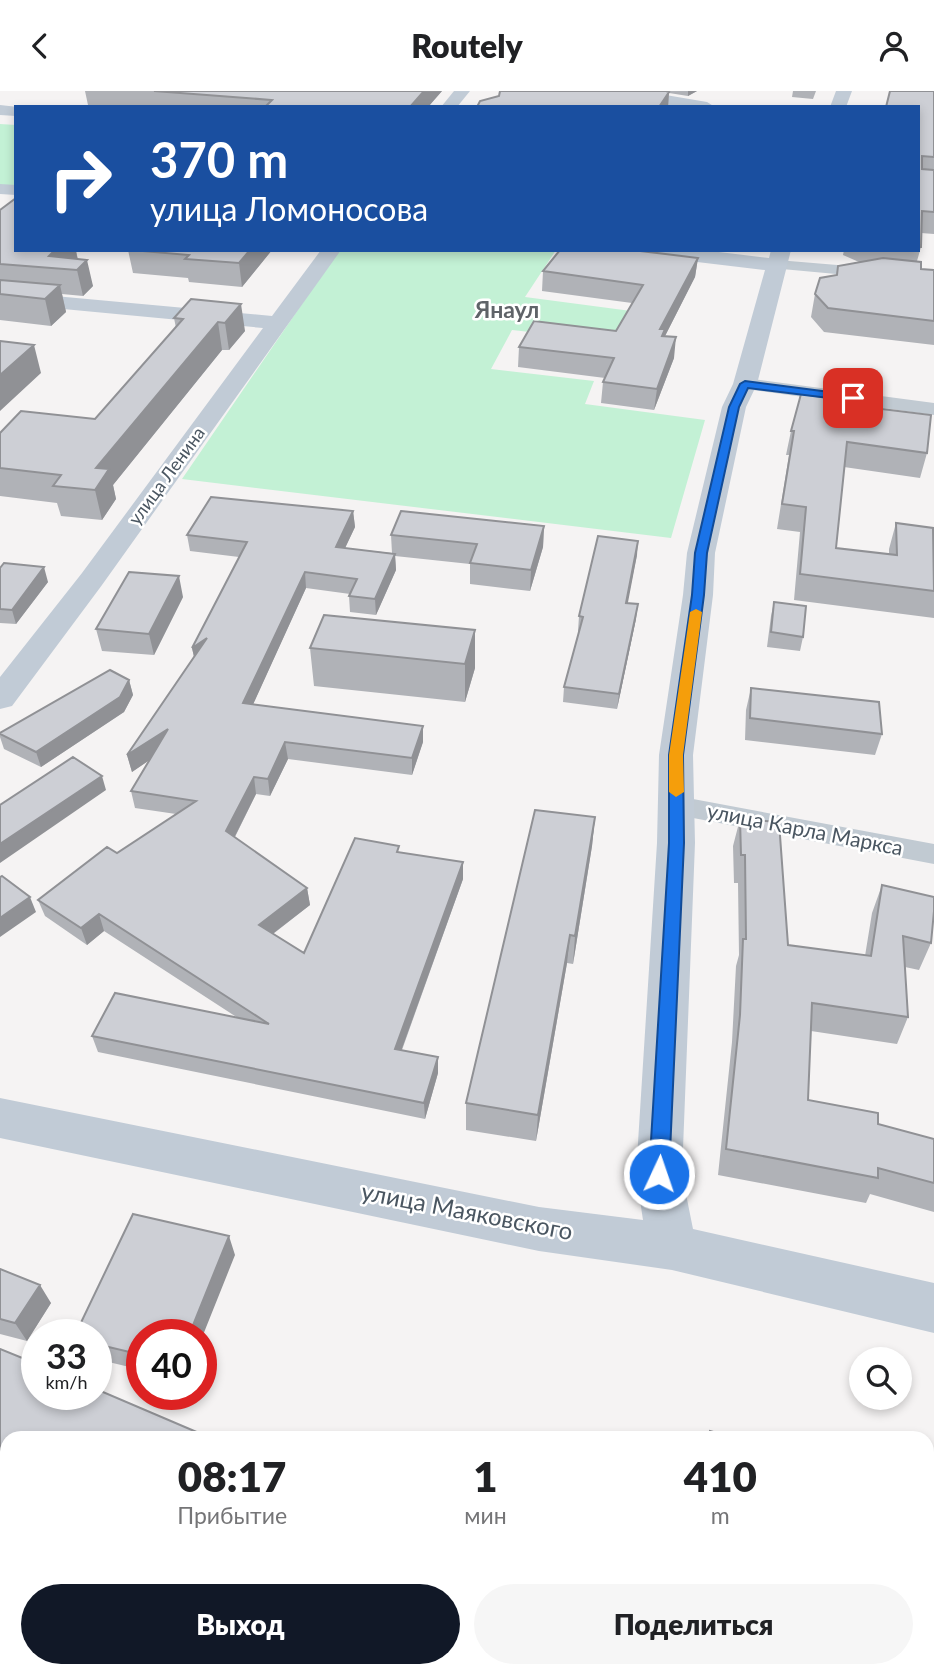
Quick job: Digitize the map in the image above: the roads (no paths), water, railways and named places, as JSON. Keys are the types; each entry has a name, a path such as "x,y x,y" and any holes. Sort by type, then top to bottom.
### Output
{"street":[{"path":"451,105 462,91"},
{"path":"616,91 696,105"},
{"name":"улица Ленина","path":"0,699 92,579 330,252"},
{"path":"680,252 779,258 934,278"},
{"path":"672,1247 659,1174 677,806 676,755 698,595 701,553 734,407 745,384 779,258"},
{"path":"0,297 279,323"},
{"path":"745,384 934,409"},
{"name":"улица Карла Маркса","path":"677,806 934,854"},
{"name":"улица Маяковского","path":"0,1118 539,1229 672,1247 934,1308"}],"district":[{"name":"Янаул","path":"507,310"}]}
